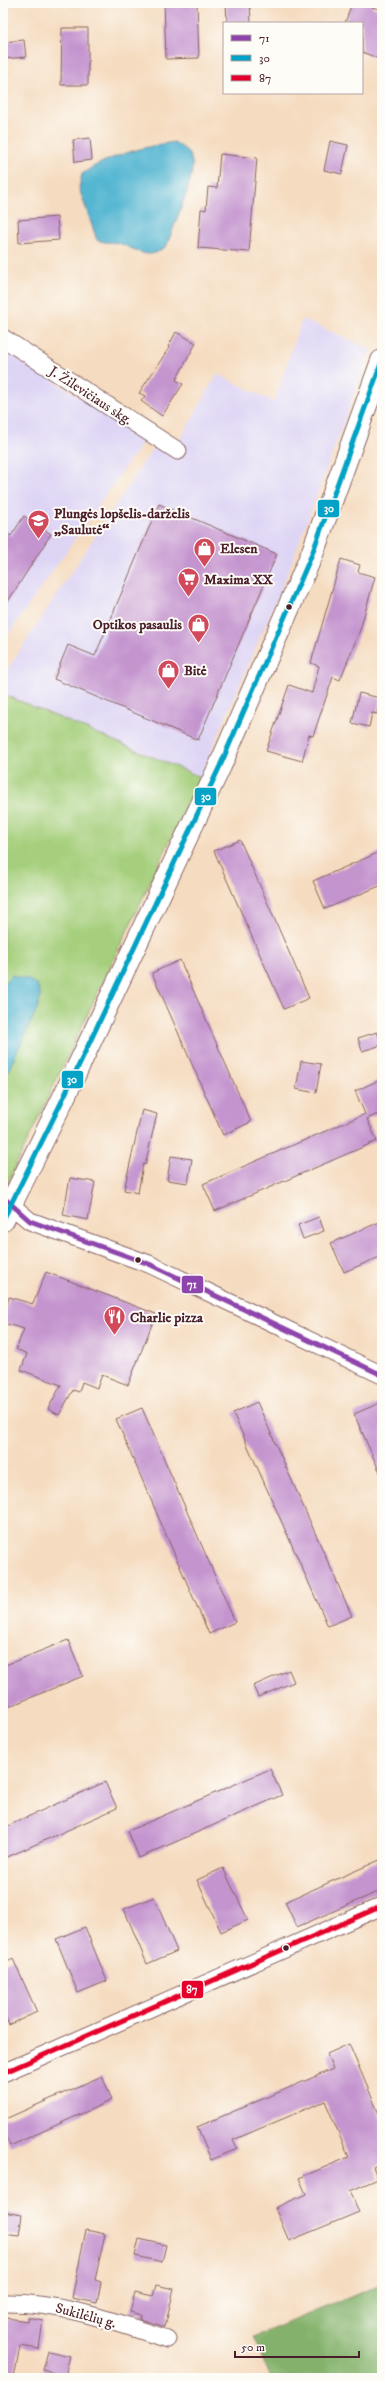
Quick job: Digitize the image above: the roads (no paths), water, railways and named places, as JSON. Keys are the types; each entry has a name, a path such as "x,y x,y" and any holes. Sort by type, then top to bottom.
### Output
{"main road":[{"path":"6,1207 220,766 312,554 382,361"}],"street":[{"name":"J. Žilevičiaus skg.","path":"3,338 178,451"},
{"path":"6,1207 30,1221 149,1264 382,1375"},
{"path":"3,2073 382,1906"},
{"name":"Sukilėlių g.","path":"3,2303 42,2304 71,2309 167,2339"}],"water":[{"path":"174,142 185,150 191,158 192,169 187,191 167,245 155,253 144,254 118,243 97,240 79,188 82,174 114,157"},
{"path":"11,975 27,979 37,985 41,996 37,1009 3,1082 3,985"}],"place":[{"name":"Plungės lopšelis-darželis „Saulutė“","path":"38,540"},
{"name":"Elesen","path":"205,568"},
{"name":"Maxima XX","path":"188,598"},
{"name":"Optikos pasaulis","path":"198,644"},
{"name":"Bitė","path":"169,690"},
{"name":"Charlie pizza","path":"115,1336"}]}
